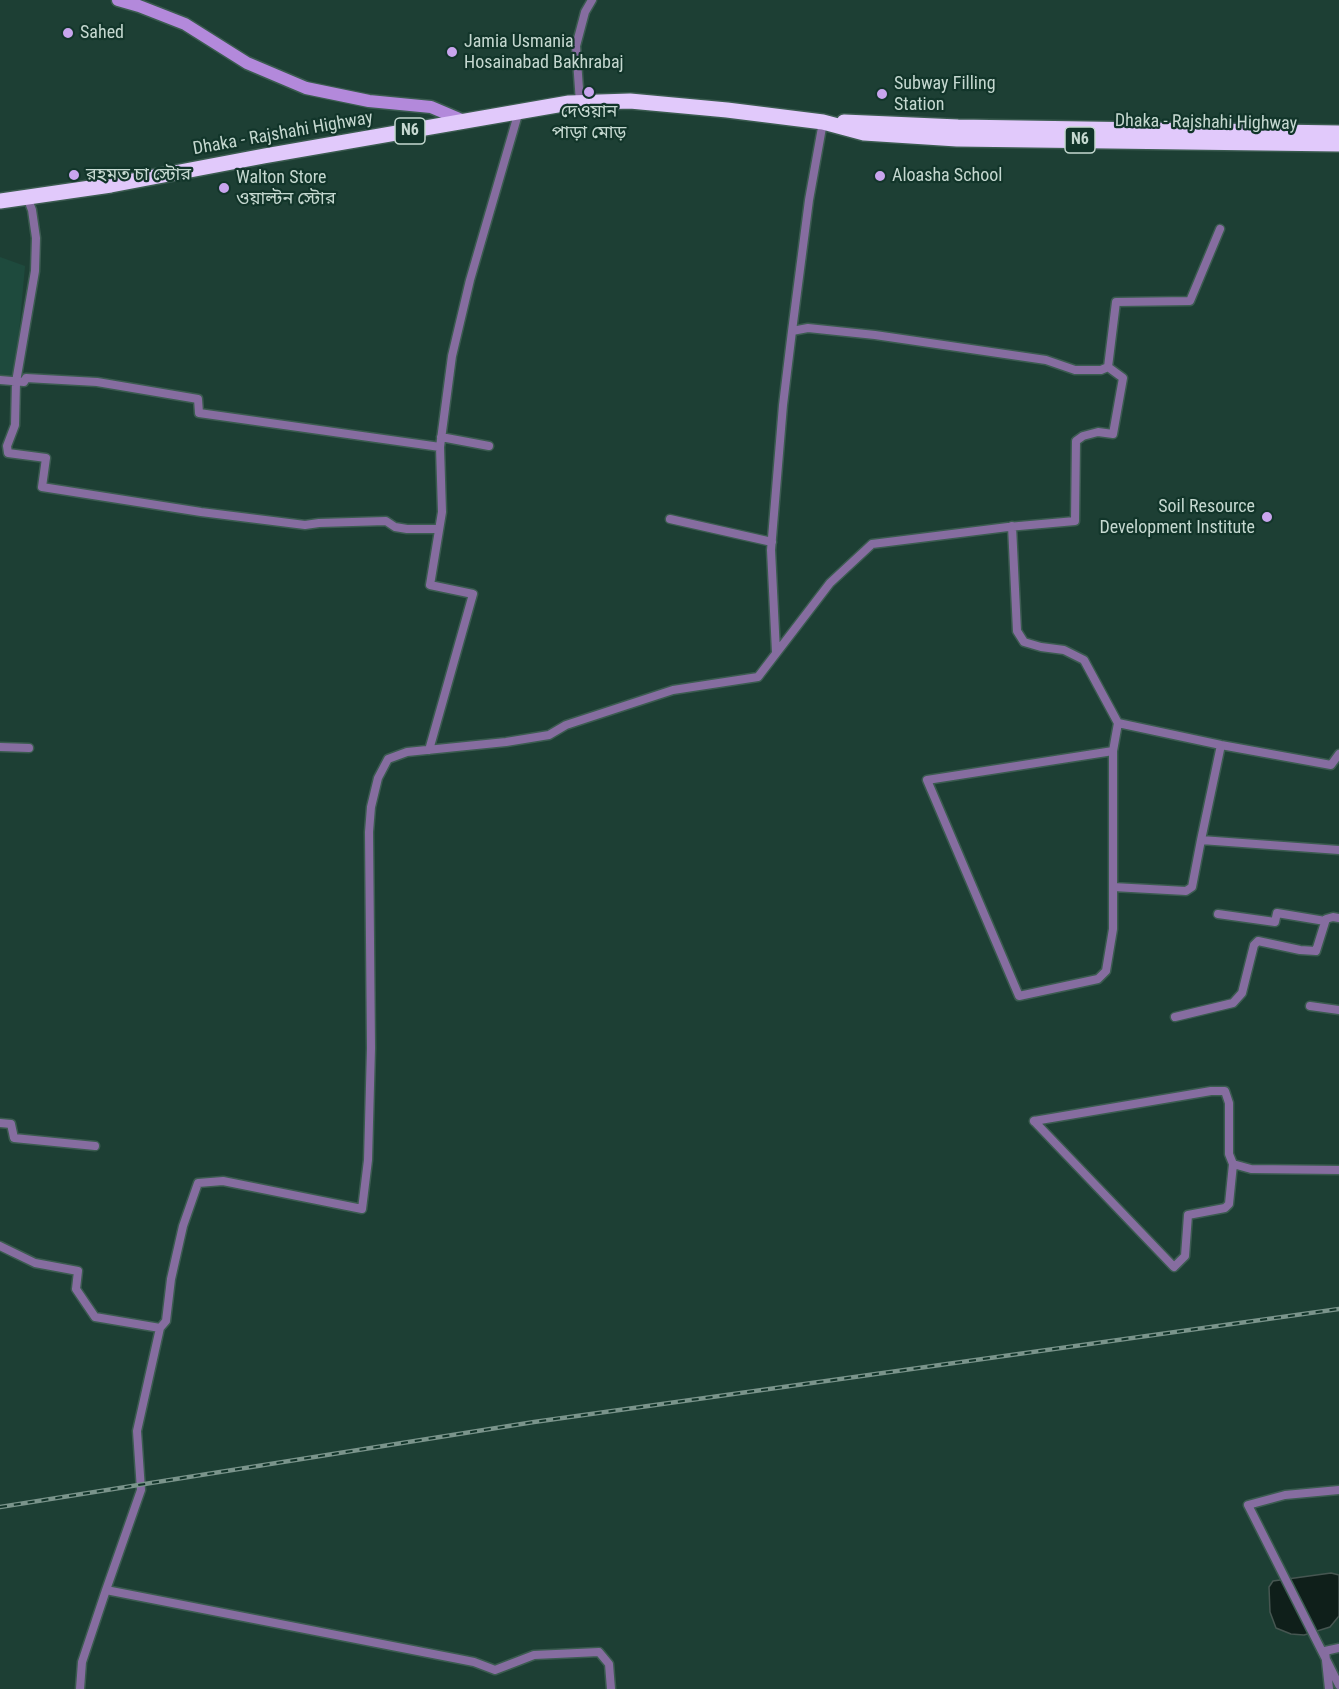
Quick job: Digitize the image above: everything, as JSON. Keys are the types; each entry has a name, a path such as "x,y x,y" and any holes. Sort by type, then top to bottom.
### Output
{"highway":[{"name":"Dhaka - Rajshahi Highway","path":"0,201 111,185 519,111 580,103 630,101 823,122 958,127 1339,133"},
{"name":"Dhaka - Rajshahi Highway","path":"823,122 864,133 957,139 1339,144"}],"street":[{"path":"118,0 185,24 247,63 306,88 369,101 431,106 464,121"},
{"path":"580,103 576,46 585,12 592,0"},
{"path":"429,750 473,594 430,585 442,512 440,447 452,356 470,280 519,111"},
{"path":"776,652 772,542 783,405 809,200 823,122"},
{"path":"27,197 32,210 36,238 34,271 16,382 15,425 7,446 8,453 46,458 42,487 201,512 305,525 386,521 395,527 408,529 439,529"},
{"path":"1108,367 1116,302 1190,301 1220,229"},
{"path":"792,331 808,328 875,335 1046,360 1075,370 1101,370 1108,367"},
{"path":"80,1689 82,1662 141,1490 137,1431 160,1328 166,1321 171,1279 183,1226 198,1183 223,1181 362,1209 368,1160 371,1048 369,832 371,807 378,778 388,759 407,752 506,742 549,735 566,725 674,690 758,677 830,584 872,544 1012,526 1075,521 1076,441 1083,436 1098,432 1113,434 1123,378 1108,367"},
{"path":"0,380 24,382 26,378 97,382 198,399 199,413 440,447"},
{"path":"441,437 489,446"},
{"path":"670,519 772,542"},
{"path":"1012,526 1017,631 1024,642 1064,650 1084,660 1118,723 1113,751 1113,928 1106,971 1098,980 1019,996 927,780 1113,751"},
{"path":"1118,723 1221,746 1330,765 1339,754"},
{"path":"1113,887 1186,891 1192,887 1221,746"},
{"path":"0,747 29,748"},
{"path":"1201,840 1339,850"},
{"path":"1218,914 1275,922 1276,913 1325,921 1333,917 1339,918"},
{"path":"1175,1017 1233,1003 1242,993 1254,945 1258,941 1316,951 1325,921"},
{"path":"1310,1006 1339,1010"},
{"path":"1211,1091 1225,1091 1229,1103 1229,1155 1233,1164 1229,1204 1225,1208 1188,1215 1185,1256 1174,1267 1034,1121 1211,1091"},
{"path":"0,1123 11,1124 14,1138 95,1146"},
{"path":"1233,1164 1251,1169 1339,1170"},
{"path":"0,1246 35,1263 78,1271 76,1289 95,1317 160,1328"},
{"path":"1339,1490 1285,1495 1248,1505 1339,1685"},
{"path":"106,1590 474,1662 495,1670 534,1656 598,1652 609,1664 611,1689"},
{"path":"1329,1689 1325,1652 1339,1648"}],"shaded area":[{"path":"0,257 25,266 15,377 0,376"}],"water":[{"path":"1331,1573 1339,1575 1339,1616 1330,1627 1304,1635 1291,1634 1276,1628 1270,1612 1269,1587 1273,1581"}],"railway":[{"path":"0,1507 534,1422 1339,1309"}],"place":[{"name":"Sahed","path":"68,33"},
{"name":"Jamia Usmania Hosainabad Bakhrabaj","path":"452,52"},
{"name":"দেওয়ান পাড়া মোড়","path":"589,92"},
{"name":"Subway Filling Station","path":"882,94"},
{"name":"রহমত চা স্টোর","path":"74,175"},
{"name":"Aloasha School","path":"880,176"},
{"name":"Walton Store ওয়াল্টন স্টোর","path":"224,188"},
{"name":"Soil Resource Development Institute","path":"1267,517"}]}
